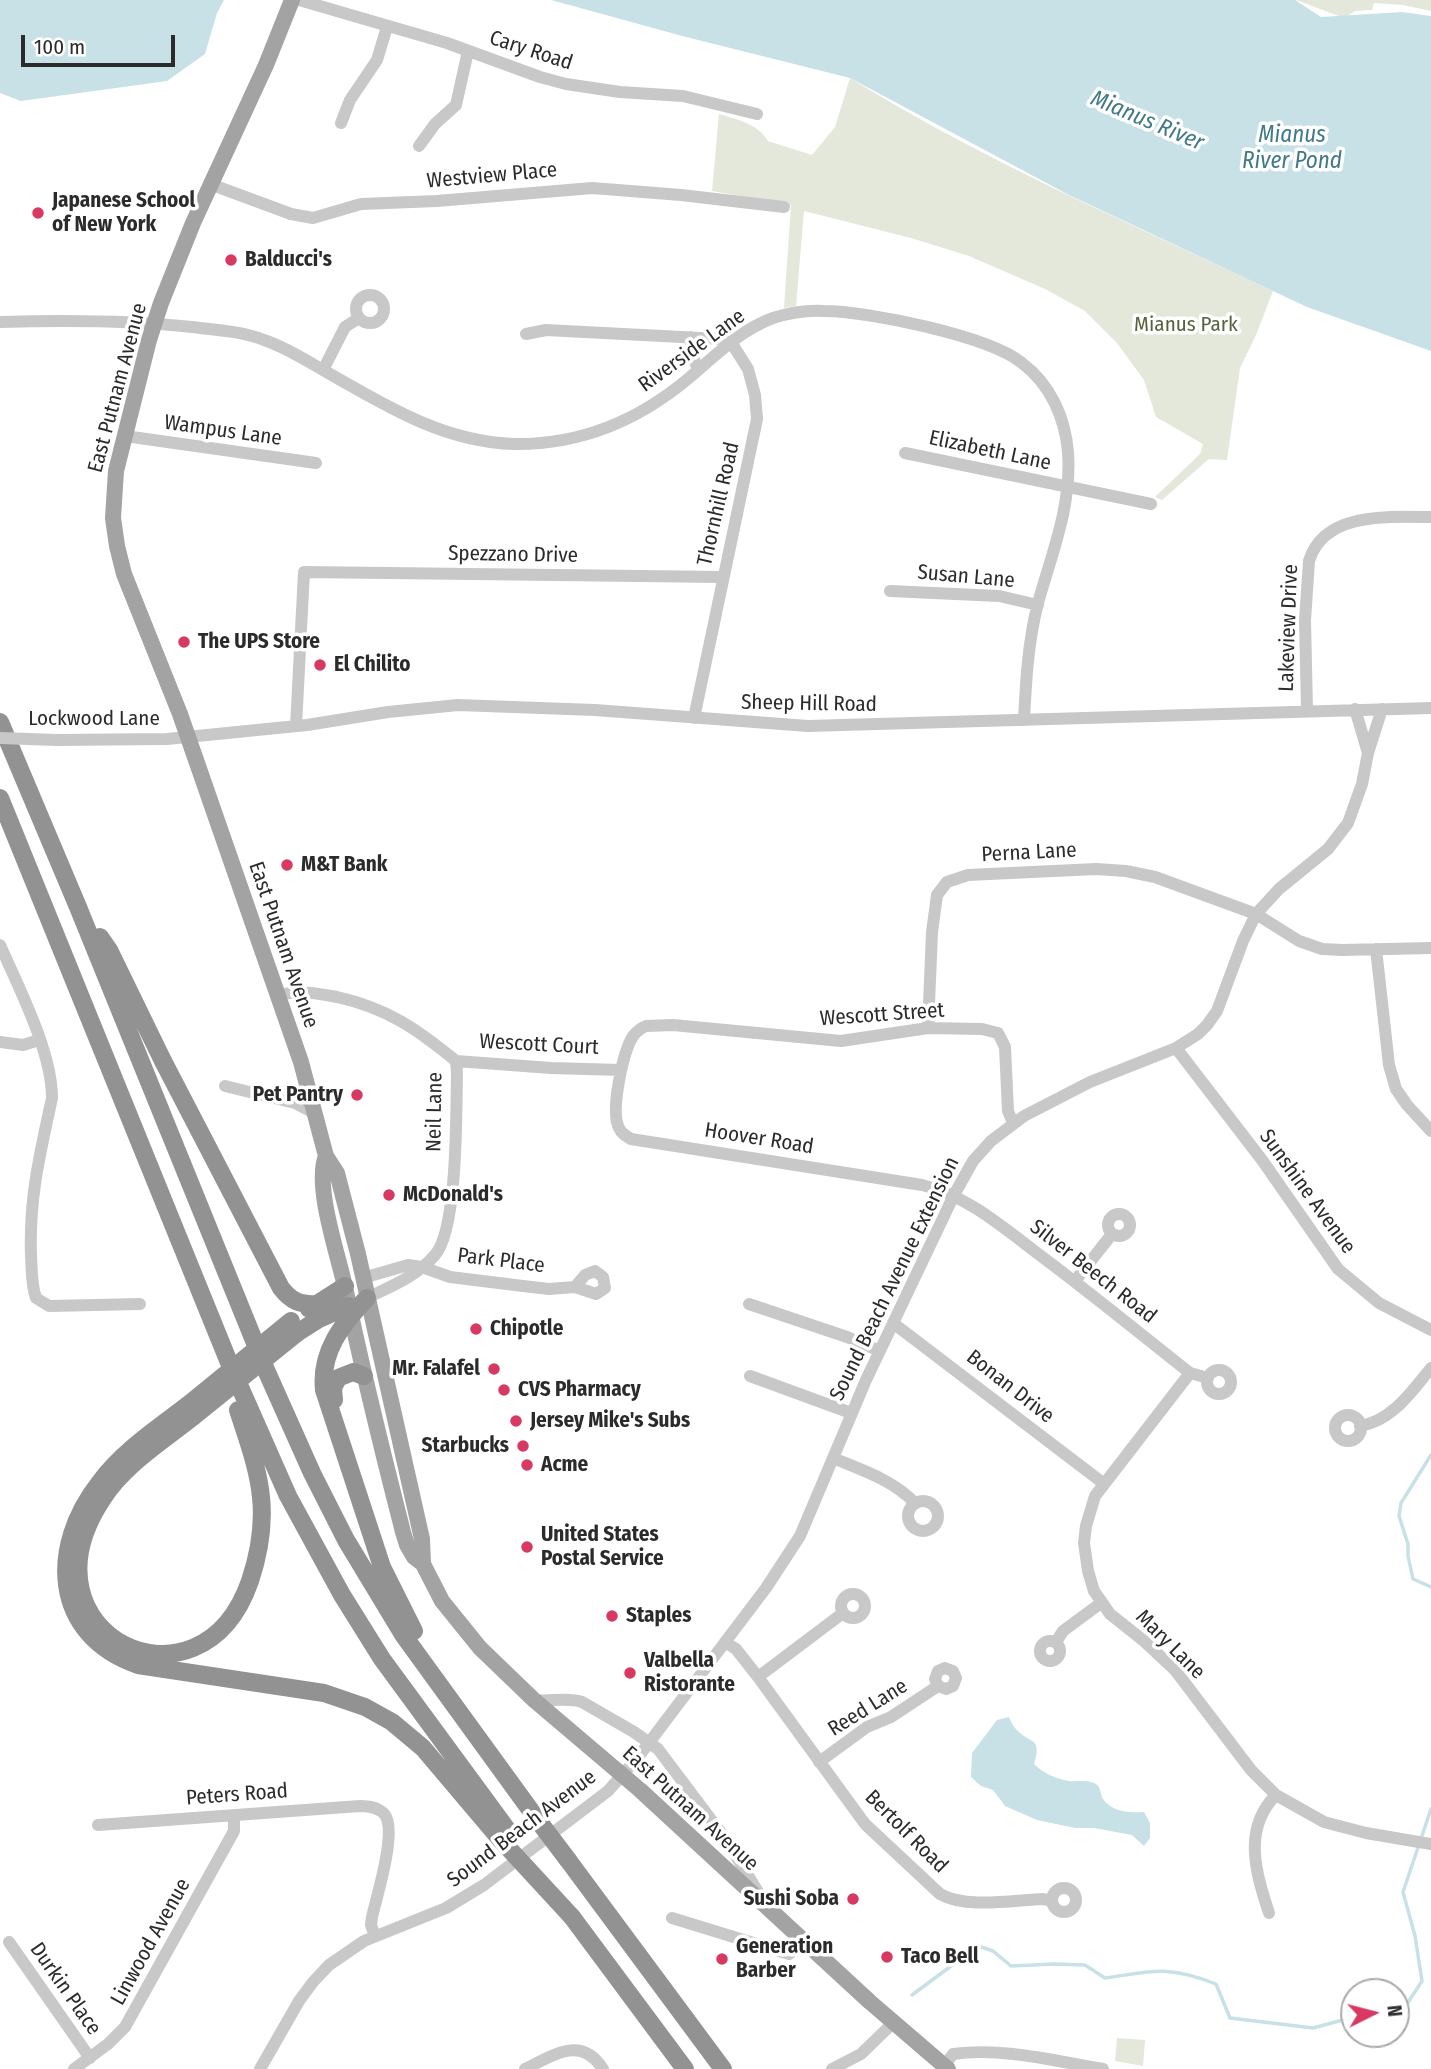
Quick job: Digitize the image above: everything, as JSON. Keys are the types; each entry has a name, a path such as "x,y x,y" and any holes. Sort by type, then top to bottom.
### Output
{"highway":[{"path":"0,722 78,906 252,1336 312,1474 346,1540 384,1605 470,1728 723,2069"},
{"path":"0,798 272,1462 329,1573 382,1659 505,1836"},
{"path":"78,906 109,950 163,1061 281,1288 293,1301 317,1304"},
{"path":"345,1286 317,1304 294,1327 191,1410 111,1469 87,1500 75,1523 66,1559 67,1584 73,1609 86,1631 114,1655 138,1665 324,1693 353,1701 372,1710 403,1731 423,1748 505,1836 572,1917 685,2069"},
{"path":"191,1410 113,1486 92,1517 81,1548 80,1582 90,1615 111,1638 141,1652 178,1652 195,1647 216,1632 241,1601 259,1547 262,1504 257,1474 200,1289"},
{"path":"294,1327 349,1311 367,1298"},
{"path":"349,1311 325,1363 323,1381 328,1407 390,1587 470,1728"},
{"path":"347,1462 333,1388 335,1380 345,1374 358,1372 364,1376"}],"main road":[{"name":"East Putnam Avenue","path":"292,0 261,76 210,184 154,323 124,436 114,485 113,518 117,546 131,593 166,674 301,1062 326,1156 337,1173 422,1539 423,1564 442,1601 458,1624 534,1700 622,1775 946,2067"},
{"name":"East Putnam Avenue","path":"326,1156 322,1165 324,1199 364,1376 403,1532 414,1557 423,1564"},
{"name":"Park Place","path":"345,1286 363,1278"}],"street":[{"name":"Cary Road","path":"299,0 566,84 620,92 682,96 757,114"},
{"path":"341,123 350,100 377,60 387,27"},
{"path":"419,146 435,124 456,105 468,51"},
{"name":"Westview Place","path":"210,184 290,214 313,218 361,204 436,201 592,188 784,207"},
{"name":"Riverside Lane","path":"0,322 97,319 251,335 283,348 407,416 441,431 489,442 527,444 573,438 620,422 664,397 752,328 777,317 800,312 823,310 891,321 994,347 1024,364 1041,381 1061,416 1068,452 1067,487 1061,527 1038,605 1026,666 1024,720"},
{"path":"323,370 345,327 359,318"},
{"path":"526,334 546,330 691,337 731,342"},
{"path":"691,337 690,349 698,370"},
{"name":"Thornhill Road","path":"694,718 757,419 752,380 731,342"},
{"name":"Wampus Lane","path":"124,436 316,463"},
{"name":"Elizabeth Lane","path":"905,453 1151,504"},
{"name":"Lakeview Drive","path":"1307,710 1305,620 1311,552 1329,533 1349,522 1382,517 1431,517"},
{"name":"Spezzano Drive","path":"296,726 304,572 722,577"},
{"name":"Susan Lane","path":"890,591 986,595 1038,605"},
{"name":"Sheep Hill Road","path":"188,737 458,705 595,710 808,726 1431,708"},
{"name":"Sound Beach Avenue Extension","path":"1355,709 1368,753"},
{"name":"Sound Beach Avenue Extension","path":"622,1775 780,1568 800,1536 851,1413 893,1323 954,1195 982,1150 1013,1123 1037,1108 1090,1082 1176,1048 1198,1034 1217,1011 1256,914 1279,889 1337,839 1353,814 1362,784 1376,709"},
{"name":"Lockwood Lane","path":"0,738 140,740 188,737"},
{"name":"Perna Lane","path":"928,1028 935,904 942,887 959,877 1096,869 1126,871 1155,877 1256,914 1299,941 1322,948 1431,948"},
{"path":"0,945 51,1074 52,1098 33,1187 31,1237 33,1289 36,1298 50,1306 62,1307 140,1304"},
{"path":"1376,950 1389,1065 1396,1089 1431,1131"},
{"name":"Neil Lane","path":"278,995 303,991 375,1007 408,1024 456,1061 449,1221 443,1244 422,1267"},
{"name":"Wescott Street","path":"621,1070 632,1037 646,1026 656,1024 841,1041 928,1028 982,1029 998,1033 1004,1047 1008,1111 1013,1123"},
{"path":"0,1042 23,1045 39,1040"},
{"name":"Sunshine Avenue","path":"1176,1048 1262,1160 1338,1269 1379,1303 1431,1330"},
{"name":"Wescott Court","path":"456,1061 621,1070"},
{"name":"Hoover Road","path":"621,1070 617,1124 631,1139 911,1183 954,1195"},
{"path":"225,1086 295,1103 316,1114"},
{"name":"Silver Beech Road","path":"954,1195 995,1221 1075,1281 1190,1373 1208,1378"},
{"path":"1075,1281 1112,1234"},
{"name":"Park Place","path":"363,1278 408,1265 450,1277 550,1289 575,1287"},
{"path":"367,1298 412,1276 422,1267"},
{"path":"750,1304 880,1351"},
{"name":"Bonan Drive","path":"893,1323 1104,1483"},
{"path":"1360,1426 1387,1416 1431,1367"},
{"name":"Mary Lane","path":"1190,1373 1095,1496 1084,1543 1088,1572 1101,1602 1110,1614 1175,1670 1251,1770 1276,1795 1324,1822 1366,1833 1424,1843"},
{"path":"750,1376 851,1413"},
{"path":"833,1458 891,1484 915,1503"},
{"path":"1056,1642 1063,1631 1101,1602"},
{"path":"758,1677 843,1614"},
{"name":"Bertolf Road","path":"724,1642 736,1649 758,1677 864,1824 940,1895 950,1900 967,1902 1052,1900"},
{"name":"Reed Lane","path":"819,1762 867,1727 891,1717 938,1686"},
{"path":"534,1700 550,1702 573,1699 582,1702 649,1742 668,1761 717,1828 767,1907"},
{"name":"Sound Beach Avenue","path":"260,2069 299,2001 317,1977 349,1950 375,1936 436,1912 473,1892 558,1831 608,1791 622,1775"},
{"path":"1269,1913 1257,1873 1254,1847 1265,1806 1276,1795"},
{"name":"Peters Road","path":"98,1825 360,1806 379,1810 386,1817 389,1834 372,1917 371,1925 375,1936"},
{"name":"Linwood Avenue","path":"74,2069 117,2036 142,2001 234,1830 234,1815"},
{"path":"671,1918 789,1954 804,1940"},
{"name":"Durkin Place","path":"9,1942 90,2058"},
{"path":"832,2069 861,2054 894,2022"},
{"path":"525,2069 561,2053 580,2049 595,2058 603,2069"},
{"path":"946,2067 953,2054 974,2053 1023,2056 1103,2069"}],"green space":[{"path":"1296,0 1431,0 1431,11 1374,3 1372,10 1355,11 1344,18"},
{"name":"Mianus Park","path":"850,78 1005,164 1273,291 1240,368 1227,460 1209,459 1162,500 1155,497 1200,454 1203,444 1156,417 1144,380 1117,343 1085,311 1045,289 969,256 911,238 804,211 796,306 784,308 791,205 712,191 719,114 753,126 768,141 812,155 835,127"},
{"path":"1117,2038 1145,2040 1143,2066 1115,2061"}],"water":[{"path":"0,0 224,0 217,13 205,54 167,81 21,101 0,93"},
{"name":"Mianus River Pond","path":"551,0 1295,0 1321,17 1402,12 1431,16 1431,351 1307,307 1067,194 850,78"},
{"path":"1009,1717 1017,1730 1036,1746 1034,1764 1041,1770 1064,1780 1095,1783 1103,1799 1111,1807 1127,1812 1144,1812 1150,1823 1150,1838 1144,1846 1132,1835 1037,1820 1005,1806 993,1790 981,1786 971,1777 972,1753 997,1720"}],"waterway":[{"path":"1431,1455 1401,1503 1399,1516 1408,1544 1413,1579 1431,1587"},
{"path":"1410,1999 1422,1981 1415,1936 1403,1892 1431,1809"},
{"path":"912,1995 978,1946 993,1951 1011,1966 1085,1965 1105,1978 1161,1971 1186,1974 1216,1984 1230,2018 1313,2028 1340,2021"}],"place":[{"name":"Japanese School of New York","path":"38,213"},
{"name":"Balducci's","path":"231,260"},
{"name":"The UPS Store","path":"184,642"},
{"name":"El Chilito","path":"320,665"},
{"name":"M&T Bank","path":"287,865"},
{"name":"Pet Pantry","path":"357,1095"},
{"name":"McDonald's","path":"389,1195"},
{"name":"Chipotle","path":"476,1329"},
{"name":"Mr. Falafel","path":"494,1369"},
{"name":"CVS Pharmacy","path":"504,1390"},
{"name":"Jersey Mike's Subs","path":"516,1421"},
{"name":"Starbucks","path":"523,1446"},
{"name":"Acme","path":"527,1465"},
{"name":"United States Postal Service","path":"527,1547"},
{"name":"Staples","path":"612,1616"},
{"name":"Valbella Ristorante","path":"630,1673"},
{"name":"Sushi Soba","path":"853,1899"},
{"name":"Taco Bell","path":"887,1957"},
{"name":"Generation Barber","path":"722,1959"}],"water label":[{"name":"Mianus River","path":"1147,121"}]}
